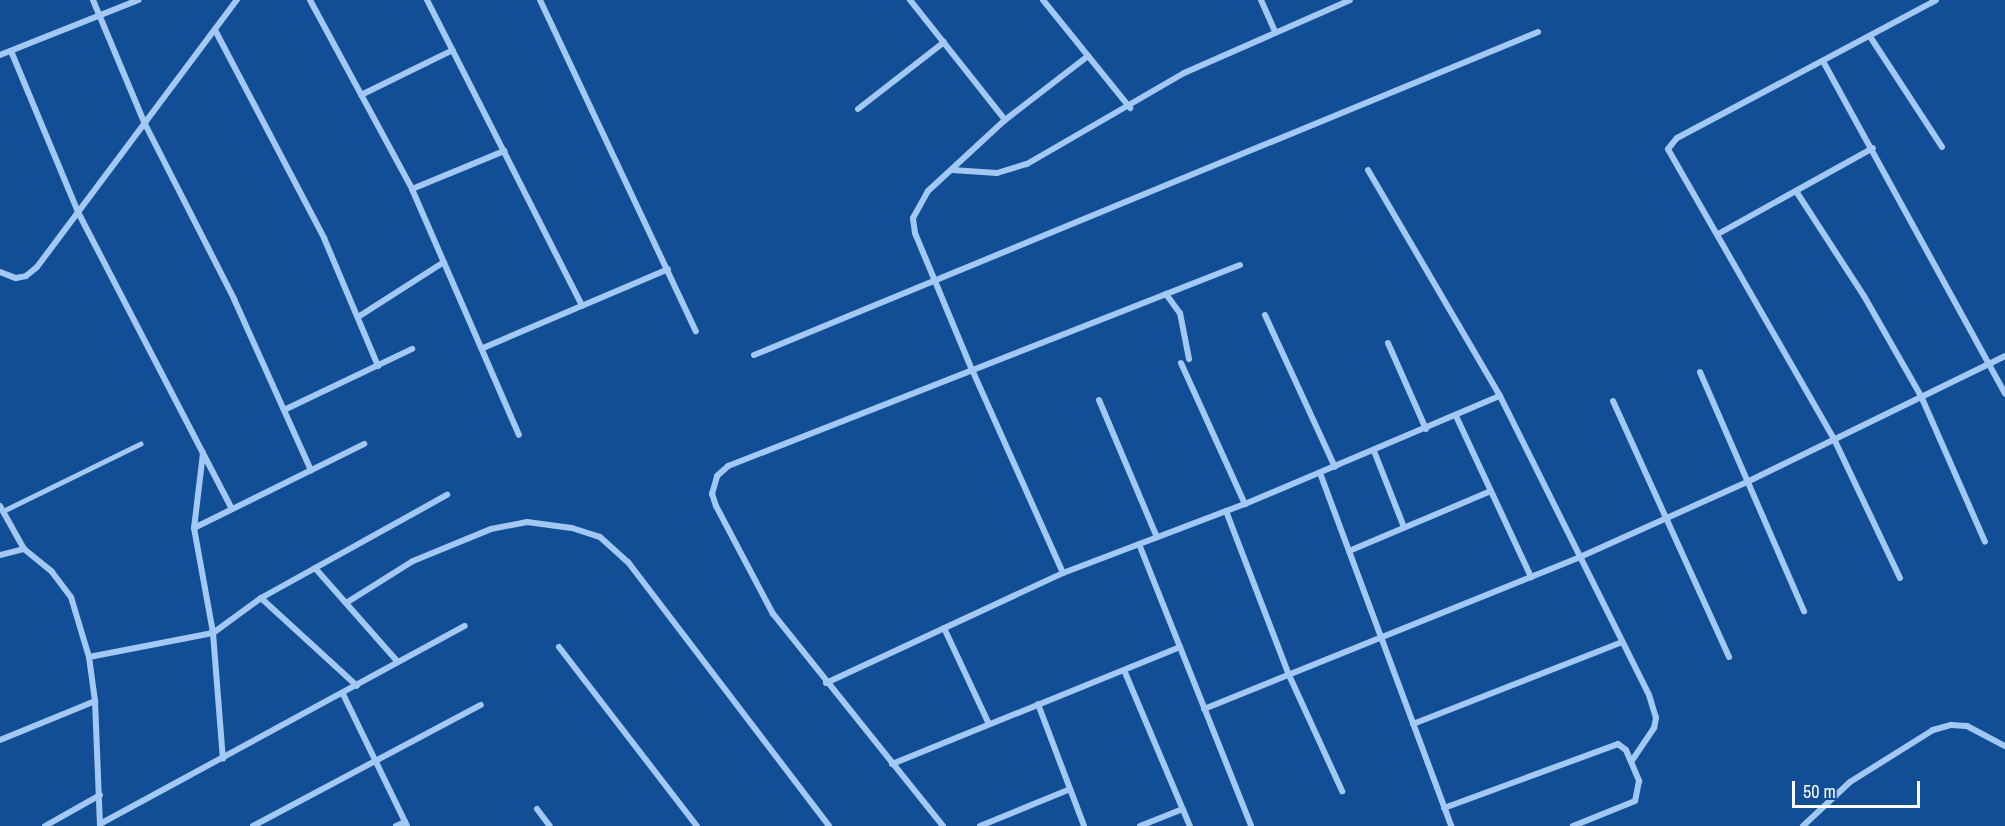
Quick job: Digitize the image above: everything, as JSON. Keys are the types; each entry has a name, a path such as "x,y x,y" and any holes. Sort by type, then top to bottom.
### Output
{"street":[{"path":"93,0 144,122 234,299 311,470"},
{"path":"0,55 138,0"},
{"path":"0,272 16,278 26,276 79,214 144,122 237,0"},
{"path":"310,0 412,189 519,435"},
{"path":"427,0 582,306"},
{"path":"540,0 696,331"},
{"path":"910,0 1005,120"},
{"path":"1043,0 1130,108"},
{"path":"1261,0 1275,32"},
{"path":"952,170 997,173 1020,167 1130,108 1184,73 1350,0"},
{"path":"1900,578 1834,439 1718,234 1670,157 1669,144 1871,38 1936,0"},
{"path":"215,30 324,238 378,366"},
{"path":"754,355 1538,32"},
{"path":"1871,38 1942,147"},
{"path":"858,109 944,42"},
{"path":"361,95 453,50"},
{"path":"11,51 79,214 232,509"},
{"path":"1063,573 972,370 915,233 913,218 928,191 1005,120 1088,56"},
{"path":"1824,63 1873,148 2005,394"},
{"path":"1718,234 1873,148"},
{"path":"412,189 504,151"},
{"path":"1368,170 1500,396 1620,643 1649,695 1656,718 1632,761"},
{"path":"1796,191 1864,296 1921,396 1985,542"},
{"path":"358,317 444,262"},
{"path":"943,826 826,683 773,614 716,506 712,494 717,476 728,466 1240,264"},
{"path":"483,348 668,269"},
{"path":"1166,294 1180,313 1189,359"},
{"path":"1265,315 1335,467"},
{"path":"1388,343 1426,429"},
{"path":"284,410 412,349"},
{"path":"1204,709 1580,557 1749,481 2005,356"},
{"path":"1181,363 1245,504"},
{"path":"1700,372 1804,611"},
{"path":"826,683 1063,573 1245,504 1500,396"},
{"path":"1098,400 1156,537"},
{"path":"1613,401 1664,519 1729,657"},
{"path":"1456,416 1531,577"},
{"path":"194,528 364,444"},
{"path":"1374,451 1404,527"},
{"path":"203,453 194,528 213,633 223,759"},
{"path":"1320,473 1451,826"},
{"path":"1349,551 1491,491"},
{"path":"89,657 213,633 261,598 447,495"},
{"path":"2,508 24,549 52,572 71,597 89,657 95,701 100,825 465,626"},
{"path":"1226,511 1288,675 1342,791"},
{"path":"346,603 413,561 491,529 527,522 572,528 600,537 628,562 829,826"},
{"path":"1139,544 1251,826"},
{"path":"0,555 24,549"},
{"path":"315,568 398,662"},
{"path":"261,598 357,686"},
{"path":"944,628 989,724"},
{"path":"1413,724 1620,643"},
{"path":"559,647 697,826"},
{"path":"892,764 1180,647"},
{"path":"1124,670 1190,826"},
{"path":"343,693 406,824 396,826"},
{"path":"0,740 95,701"},
{"path":"253,826 375,758 481,705"},
{"path":"1038,705 1084,826"},
{"path":"1803,826 1850,782 1933,730 1967,726 2005,746"},
{"path":"1444,808 1609,745 1618,744 1626,750 1639,781 1635,801 1573,826"},
{"path":"980,826 1070,789"},
{"path":"45,826 100,795"},
{"path":"537,809 550,826"},
{"path":"1140,826 1183,809"}],"lane":[{"path":"2,508 140,444"}]}
